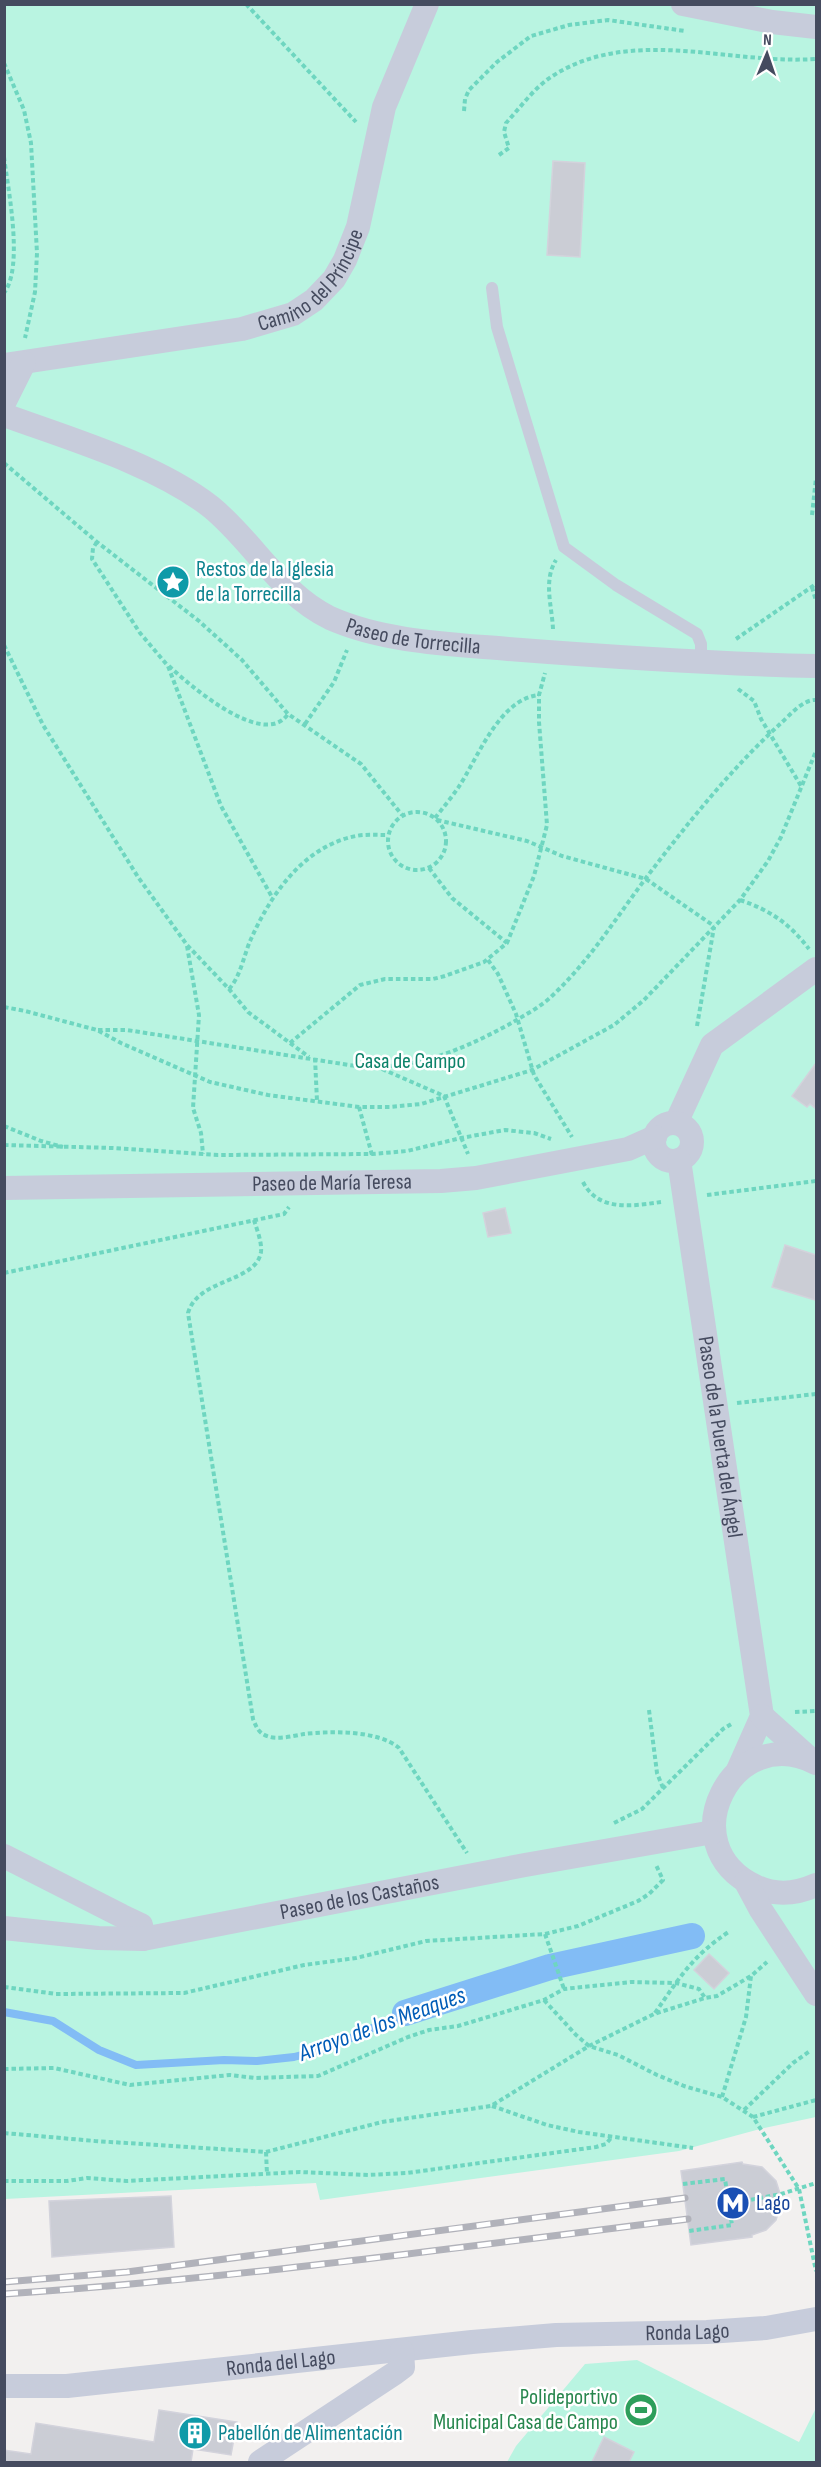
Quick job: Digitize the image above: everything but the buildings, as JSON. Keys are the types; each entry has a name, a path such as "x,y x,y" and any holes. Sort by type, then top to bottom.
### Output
{"street":[{"name":"Camino del Príncipe","path":"14,364 242,329 293,314 314,300 334,279 345,260 358,228 377,132 395,79 427,4"},
{"path":"683,4 772,22 816,27"},
{"path":"4,403 14,364"},
{"name":"Paseo de Torrecilla","path":"4,415 124,461 179,486 212,508 301,599 328,616 353,627 449,644 554,652 701,652 726,663 816,666"},
{"path":"676,1123 712,1045 814,961"},
{"path":"676,1123 684,1126 690,1133 692,1142 686,1156 679,1160 667,1159 659,1154 655,1146 655,1137 659,1130 665,1125 676,1123"},
{"name":"Paseo de María Teresa","path":"4,1188 288,1182 377,1183 476,1178 572,1153 628,1149 655,1137"},
{"name":"Paseo de la Puerta del Ángel","path":"679,1160 763,1716"},
{"path":"813,1761 763,1716 738,1770 719,1797 713,1832 726,1863 746,1882 760,1889 781,1893 800,1891 816,1885"},
{"path":"738,1770 754,1760 773,1755 791,1754 813,1761"},
{"name":"Paseo de los Castaños","path":"4,1928 98,1938 143,1939 525,1865 713,1832"},
{"path":"4,1856 136,1921 141,1925 143,1939"},
{"path":"746,1882 761,1910 816,1994"},
{"name":"Ronda Lago","path":"556,2335 707,2332 766,2328 816,2319"},
{"name":"Ronda del Lago","path":"4,2386 67,2386 556,2335"},
{"path":"260,2463 403,2367 402,2351"}],"lane":[{"path":"492,288 496,327 564,547 616,585 697,634 701,652"}],"path":[{"path":"246,4 357,123 377,132"},
{"path":"464,111 465,99 469,90 498,62 531,36 585,22 608,20 686,31"},
{"path":"499,155 509,148 504,132 506,123 549,79 568,68 600,55 644,50 816,59"},
{"path":"4,63 24,110 31,142 37,253 35,292 24,342 14,364"},
{"path":"4,157 15,265 9,287 4,292"},
{"path":"4,463 97,542 199,621 242,660 288,714 361,764 402,816"},
{"path":"812,515 816,478"},
{"path":"97,542 93,548 92,559 140,633 168,666 213,702 248,720 273,724 280,722 288,714"},
{"path":"290,1043 360,985 385,978 433,979 488,960 507,943 522,912 543,847 547,825 539,695 548,663 554,652 553,623 548,602 552,567 564,547"},
{"path":"701,652 730,643 816,584"},
{"path":"812,587 816,601"},
{"path":"305,724 334,682 342,665 353,627"},
{"path":"4,645 43,725 138,877 187,945 248,1012 313,1058"},
{"path":"726,663 728,680 754,701 761,719 801,786"},
{"path":"168,666 221,806 272,897"},
{"path":"436,819 504,716 519,700 539,695"},
{"path":"381,1068 447,1055 477,1042 518,1019 554,994 600,944 646,879 712,796 771,733 801,705 816,700"},
{"path":"98,1030 121,1043 195,1076 232,1088 359,1107 421,1104 532,1070 614,1026 644,1000 740,900 768,861 816,751"},
{"path":"436,819 445,834 445,850 436,863 429,867 411,870 395,861 387,844 391,827 402,816 419,812 436,819 543,847 562,856 646,879 714,927"},
{"path":"229,989 234,984 259,921 272,897 295,871 330,844 357,836 388,835"},
{"path":"429,867 452,898 507,943"},
{"path":"740,900 759,906 790,925 814,961"},
{"path":"698,1022 714,927"},
{"path":"187,945 199,1015 193,1108 201,1133 203,1154"},
{"path":"488,960 498,974 518,1019 532,1070 588,1192 593,1197 608,1204 636,1206 816,1181"},
{"path":"4,1007 98,1030 127,1030 381,1068 444,1096 476,1178"},
{"path":"313,1058 317,1101"},
{"path":"359,1107 372,1154 377,1183"},
{"path":"4,1126 66,1148"},
{"path":"4,1145 112,1148 203,1154 372,1154 407,1151 505,1130 534,1133 557,1143 572,1153"},
{"path":"4,1273 284,1214 288,1208 288,1182"},
{"path":"254,1220 261,1252 256,1263 243,1273 203,1291 191,1302 188,1313 253,1719 257,1730 268,1737 345,1733 392,1742 399,1748 467,1854"},
{"path":"716,1405 816,1394"},
{"path":"649,1710 657,1773 663,1788"},
{"path":"610,1824 637,1812 723,1729 763,1716 816,1711"},
{"path":"456,1856 478,1852"},
{"path":"4,1987 56,1994 184,1993 304,1965 356,1958 426,1941 545,1934 578,1926 639,1901 650,1894 663,1880 655,1862"},
{"path":"654,2014 684,1969 708,1946 730,1931"},
{"path":"545,1934 564,1989"},
{"path":"4,2133 266,2152 382,2122 491,2106 589,2046 654,2014 717,1996 751,1976 786,1946"},
{"path":"722,2097 746,2016 751,1976"},
{"path":"4,2069 61,2069 130,2085 230,2075 255,2078 318,2076 408,2037 429,2030 458,2026 544,2000 564,1989 631,1982 676,1983 699,1989 705,1998"},
{"path":"544,2000 576,2036 589,2046 618,2055 684,2086 722,2097 753,2117 799,2189 816,2271"},
{"path":"744,2110 793,2063 810,2051"},
{"path":"753,2117 816,2100"},
{"path":"491,2106 547,2125 611,2138 693,2148"},
{"path":"4,2181 67,2181 87,2178 126,2181 300,2172 368,2175 406,2173 596,2147 610,2142 611,2138"},
{"path":"266,2152 267,2174"},
{"path":"689,2231 733,2228 724,2170"},
{"path":"683,2184 725,2179"},
{"path":"729,2204 799,2189 816,2183"}],"green space":[{"name":"Casa de Campo","path":"5,5 816,5 816,2117 760,2129 679,2151 320,2200 316,2183 5,2199"},
{"name":"Polideportivo Municipal Casa de Campo","path":"637,2360 799,2442 816,2408 816,2462 507,2462 516,2446 585,2364"}],"waterway":[{"name":"Arroyo de los Meaques","path":"405,2013 550,1967 692,1936"},
{"name":"Arroyo de los Meaques","path":"4,2012 53,2021 99,2050 136,2065 224,2060 257,2061 294,2057 329,2048 405,2013"}],"railway":[{"path":"4,2282 127,2272 685,2198"},
{"path":"4,2294 261,2271 688,2219"}],"place":[{"name":"Restos de la Iglesia de la Torrecilla","path":"173,582"},
{"name":"Lago","path":"733,2203"},
{"name":"Polideportivo Municipal Casa de Campo","path":"641,2410"},
{"name":"Pabellón de Alimentación","path":"195,2433"}]}
